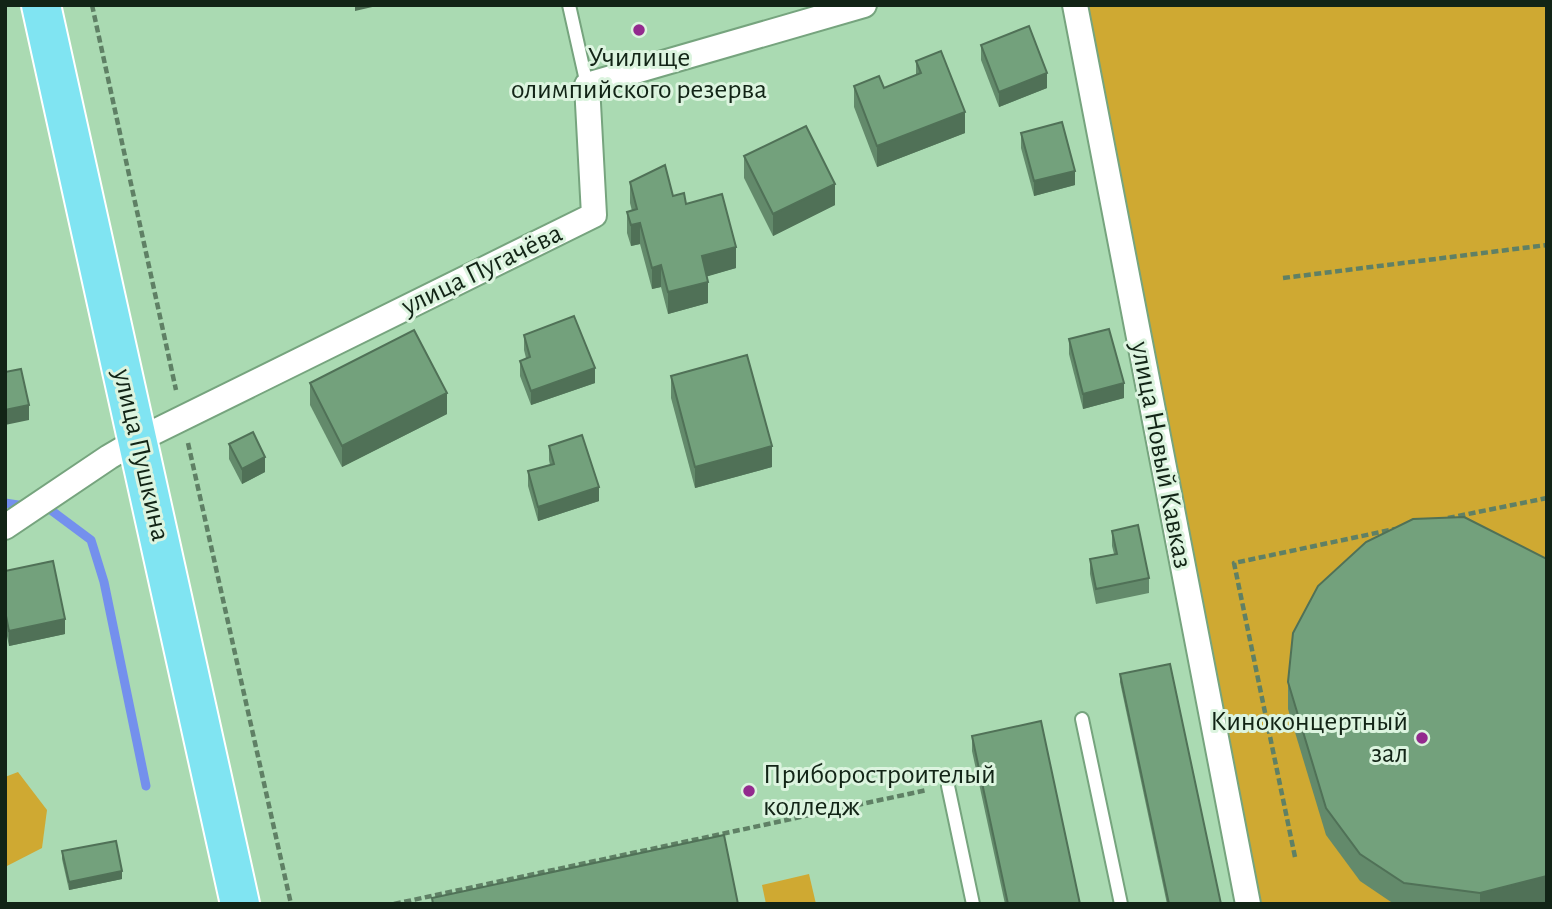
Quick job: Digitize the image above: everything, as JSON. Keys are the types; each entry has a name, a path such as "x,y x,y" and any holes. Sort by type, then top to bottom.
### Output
{"main road":[{"name":"улица Пушкина","path":"41,5 240,904"}],"street":[{"path":"587,85 864,5"},
{"name":"улица Новый Кавказ","path":"1075,5 1248,904"},
{"name":"улица Пугачёва","path":"5,527 138,440 594,215 587,85"}],"lane":[{"path":"569,5 587,85"},
{"path":"1082,719 1121,904"},
{"path":"948,786 973,904"}],"path":[{"path":"92,5 291,904"},
{"path":"1283,278 1547,245"},
{"path":"1438,520 1547,498"},
{"path":"1295,857 1234,563 1397,529"},
{"path":"394,904 948,786"}],"shaded area":[{"path":"1085,5 1547,5 1547,904 1252,904"},
{"path":"18,772 47,810 42,848 5,867 5,777"},
{"path":"809,874 816,904 766,904 762,885"}],"building":[{"path":"1029,26 1047,73 999,92 981,45"},
{"path":"941,51 965,112 877,146 854,86 879,76 884,88 921,73 916,61"},
{"path":"1062,122 1075,171 1034,181 1021,133"},
{"path":"806,126 835,184 773,214 744,156"},
{"path":"665,165 673,196 684,193 686,204 722,194 736,247 702,256 708,282 668,292 661,265 652,268 640,223 631,225 627,212 637,209 630,182"},
{"path":"574,316 595,368 531,391 520,361 530,357 524,335"},
{"path":"1109,329 1124,383 1083,394 1069,339"},
{"path":"414,330 447,393 342,446 310,383"},
{"path":"747,355 772,446 695,467 671,376"},
{"path":"21,369 29,405 5,410 5,372"},
{"path":"253,432 265,457 242,469 229,444"},
{"path":"582,435 599,487 538,507 528,471 554,464 549,446"},
{"name":"Киноконцертный зал","path":"1464,517 1547,559 1547,876 1480,893 1404,883 1360,854 1326,808 1288,682 1293,633 1318,586 1366,542 1413,519"},
{"path":"1138,525 1149,578 1096,589 1090,559 1117,554 1112,531"},
{"path":"53,561 65,619 9,631 5,611 5,571"},
{"path":"1170,664 1221,904 1169,904 1120,674"},
{"path":"1041,721 1080,904 1008,904 972,736"},
{"path":"724,835 738,904 433,904 432,898"},
{"path":"116,841 122,871 69,882 62,851"}],"waterway":[{"path":"5,503 18,505"},
{"path":"52,511 91,540 104,582 146,786"}],"place":[{"name":"Училище олимпийского резерва","path":"639,30"},
{"name":"Киноконцертный зал","path":"1422,738"},
{"name":"Приборостроителый колледж","path":"749,791"}]}
